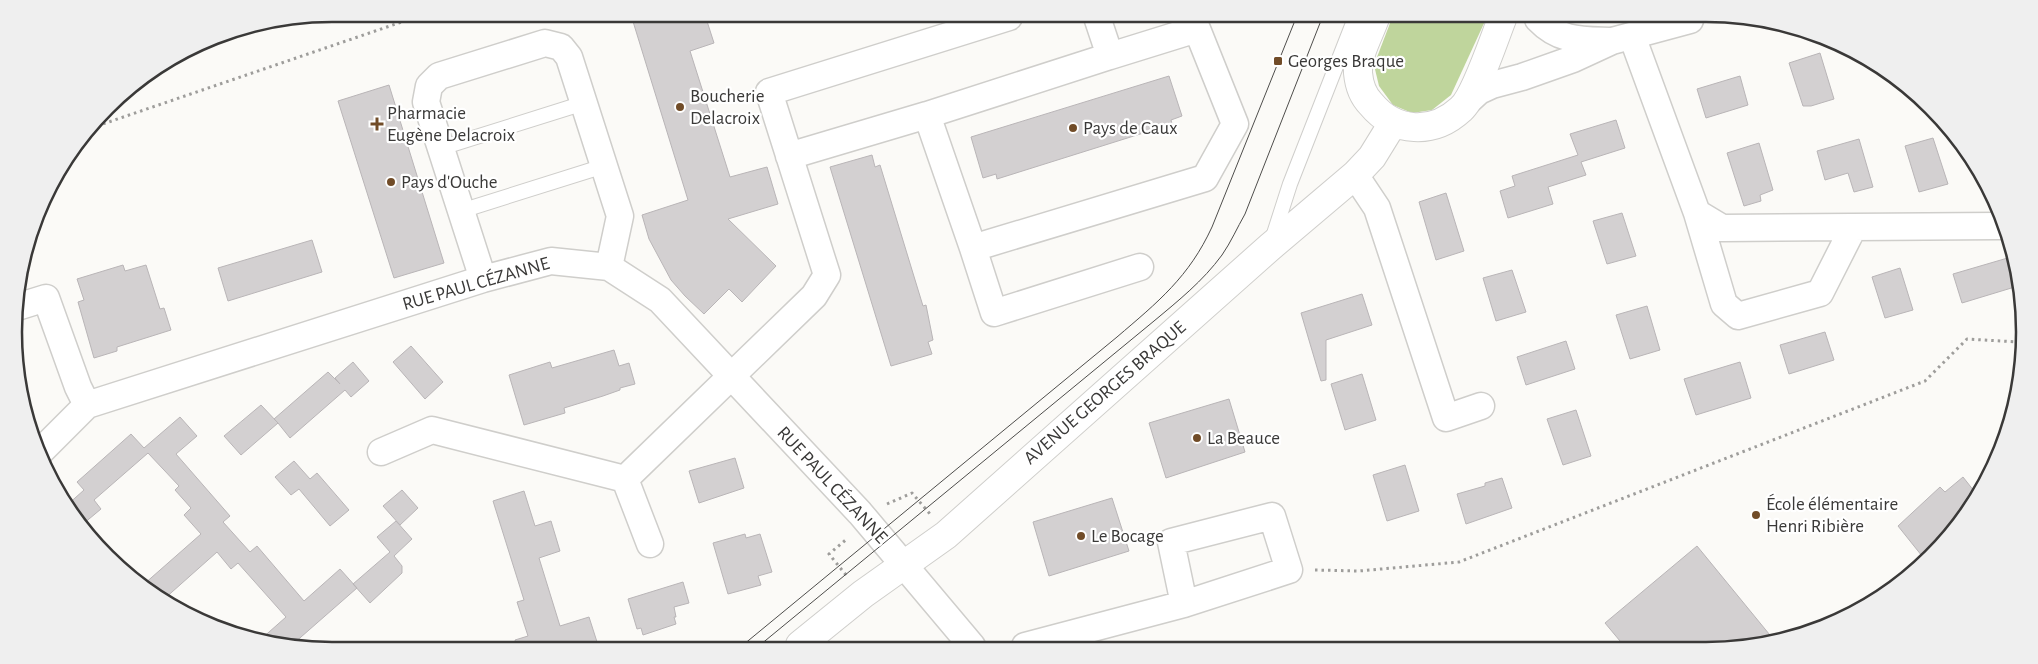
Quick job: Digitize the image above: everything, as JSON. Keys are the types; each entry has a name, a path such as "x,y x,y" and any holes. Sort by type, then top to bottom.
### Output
{"street":[{"path":"625,479 814,296 827,275 769,92 993,22"},
{"path":"1098,22 1110,56"},
{"path":"1372,22 1352,53 1358,75 1366,98 1378,113 1394,123 1409,128 1424,128 1442,123 1462,108 1479,91 1492,85 1522,77 1573,59 1622,38 1682,22"},
{"path":"1467,102 1501,22"},
{"path":"1541,22 1562,36 1580,40 1622,38"},
{"path":"789,156 927,116 1197,29 1235,124 1205,178 973,248"},
{"path":"1622,38 1697,213 1724,304 1738,316 1820,292 1853,228"},
{"path":"483,279 426,102 430,86 439,76 545,43 561,47 569,57 620,216 609,267"},
{"path":"927,116 994,313 1140,267"},
{"name":"AVENUE GEORGES BRAQUE","path":"804,642 863,594 946,534 1270,247 1355,175 1372,157 1394,123"},
{"path":"1355,175 1377,208 1446,418 1481,406"},
{"path":"1697,213 1722,228 1996,226"},
{"name":"RUE PAUL CÉZANNE","path":"45,447 87,405 483,279 551,261 609,267 660,300 860,513 969,642"},
{"path":"24,304 46,298 78,387 87,405"},
{"path":"381,452 432,430 625,479"},
{"path":"625,479 650,544"},
{"path":"1040,642 1184,604 1289,570 1272,516 1171,542 1184,604"}],"lane":[{"path":"1270,247 1290,184 1352,53 1355,22"},
{"path":"441,148 584,103"},
{"path":"461,211 604,166"}],"path":[{"path":"103,124 402,22"},
{"path":"1289,570 1359,571 1459,562 1925,381 1967,339 2016,342"}],"green space":[{"path":"1390,22 1485,22 1451,95 1432,110 1412,113 1393,105 1379,86 1374,65"}],"building":[{"path":"633,22 707,22 714,43 690,51 730,177 767,167 778,204 728,219 776,266 742,302 729,289 704,314 671,280 649,239 642,215 688,200"},
{"path":"1820,53 1834,99 1811,106 1803,106 1789,63"},
{"name":"Pays de Caux","path":"1169,76 1182,116 1171,120 1172,124 997,179 996,174 983,178 971,137"},
{"path":"1740,76 1748,105 1706,118 1697,89"},
{"name":"Pays d'Ouche","path":"389,85 444,263 394,278 338,101"},
{"path":"1616,120 1625,148 1581,162 1586,175 1548,187 1553,204 1508,218 1500,191 1515,186 1512,176 1578,155 1570,134"},
{"path":"1933,138 1948,184 1919,192 1905,146"},
{"path":"1859,139 1873,187 1854,192 1848,173 1825,180 1817,151"},
{"path":"1759,143 1773,190 1760,195 1761,201 1744,206 1727,153"},
{"path":"872,155 875,167 880,165 923,306 926,305 933,340 928,342 932,354 891,366 830,167"},
{"path":"1446,193 1464,251 1436,260 1419,202"},
{"path":"1622,213 1636,256 1607,264 1593,221"},
{"path":"312,240 322,272 228,301 218,268"},
{"path":"2007,258 2012,288 1962,303 1953,274"},
{"path":"123,265 125,271 146,265 160,309 164,308 171,330 117,347 117,351 94,358 78,302 84,300 77,279"},
{"path":"1900,268 1913,310 1885,318 1872,277"},
{"path":"1512,270 1526,312 1496,321 1483,278"},
{"path":"1362,294 1372,325 1326,340 1326,380 1321,381 1301,313"},
{"path":"1647,306 1660,350 1630,359 1616,315"},
{"path":"1825,332 1834,360 1789,374 1780,345"},
{"path":"1566,341 1575,369 1526,385 1517,357"},
{"path":"411,346 443,382 425,399 393,362"},
{"path":"614,350 619,366 629,363 635,384 564,408 565,413 524,425 509,375 550,362 552,368"},
{"path":"353,362 369,381 351,397 345,390 290,438 278,423 241,455 224,436 261,405 274,419 328,372 340,384 335,378"},
{"path":"1740,362 1751,398 1696,415 1684,379"},
{"path":"1362,374 1376,420 1345,430 1331,384"},
{"name":"La Beauce","path":"1229,399 1245,452 1166,478 1149,423"},
{"path":"1576,410 1591,456 1563,465 1547,419"},
{"path":"180,417 197,436 176,454 230,516 223,522 250,552 257,546 304,601 340,569 357,588 298,640 266,635 286,617 238,563 231,569 217,552 169,595 160,589 148,581 201,534 184,515 191,508 175,490 179,486 148,453 94,500 101,509 87,521 73,500 84,490 77,482 131,434 144,448"},
{"path":"735,458 744,488 699,503 689,471"},
{"path":"294,461 310,479 317,473 349,510 330,526 299,489 291,495 275,477"},
{"path":"1405,465 1419,511 1387,521 1373,475"},
{"path":"1963,477 1973,489 1952,520 1921,555 1898,526 1940,487 1945,492"},
{"path":"1502,478 1512,508 1466,524 1457,494 1485,486 1485,483"},
{"path":"402,490 418,508 400,525 383,506"},
{"path":"524,491 535,526 551,521 560,551 539,558 560,626 589,617 597,642 515,642 515,640 528,636 517,602 524,600 493,501"},
{"name":"Le Bocage","path":"1112,498 1129,551 1049,576 1033,522"},
{"path":"396,521 412,539 394,556 402,566 402,573 370,603 353,584 390,552 377,537"},
{"path":"745,534 746,538 760,534 772,572 758,576 761,585 728,594 713,543"},
{"path":"1697,546 1770,635 1706,642 1621,642 1605,623"},
{"path":"683,582 689,603 674,607 676,624 643,635 641,628 637,629 628,599"}],"tram line":[{"path":"747,642 1117,337 1159,300 1183,275 1203,245 1212,227 1294,22"},
{"path":"764,642 1163,313 1207,273 1225,250 1245,214 1320,22"}],"place":[{"name":"Georges Braque","path":"1278,61"},
{"name":"Boucherie Delacroix","path":"680,107"},
{"name":"Pharmacie Eugène Delacroix","path":"377,124"},
{"name":"Pays de Caux","path":"1073,128"},
{"name":"Pays d'Ouche","path":"391,182"},
{"name":"La Beauce","path":"1197,438"},
{"name":"École élémentaire Henri Ribière","path":"1756,515"},
{"name":"Le Bocage","path":"1081,536"}]}
